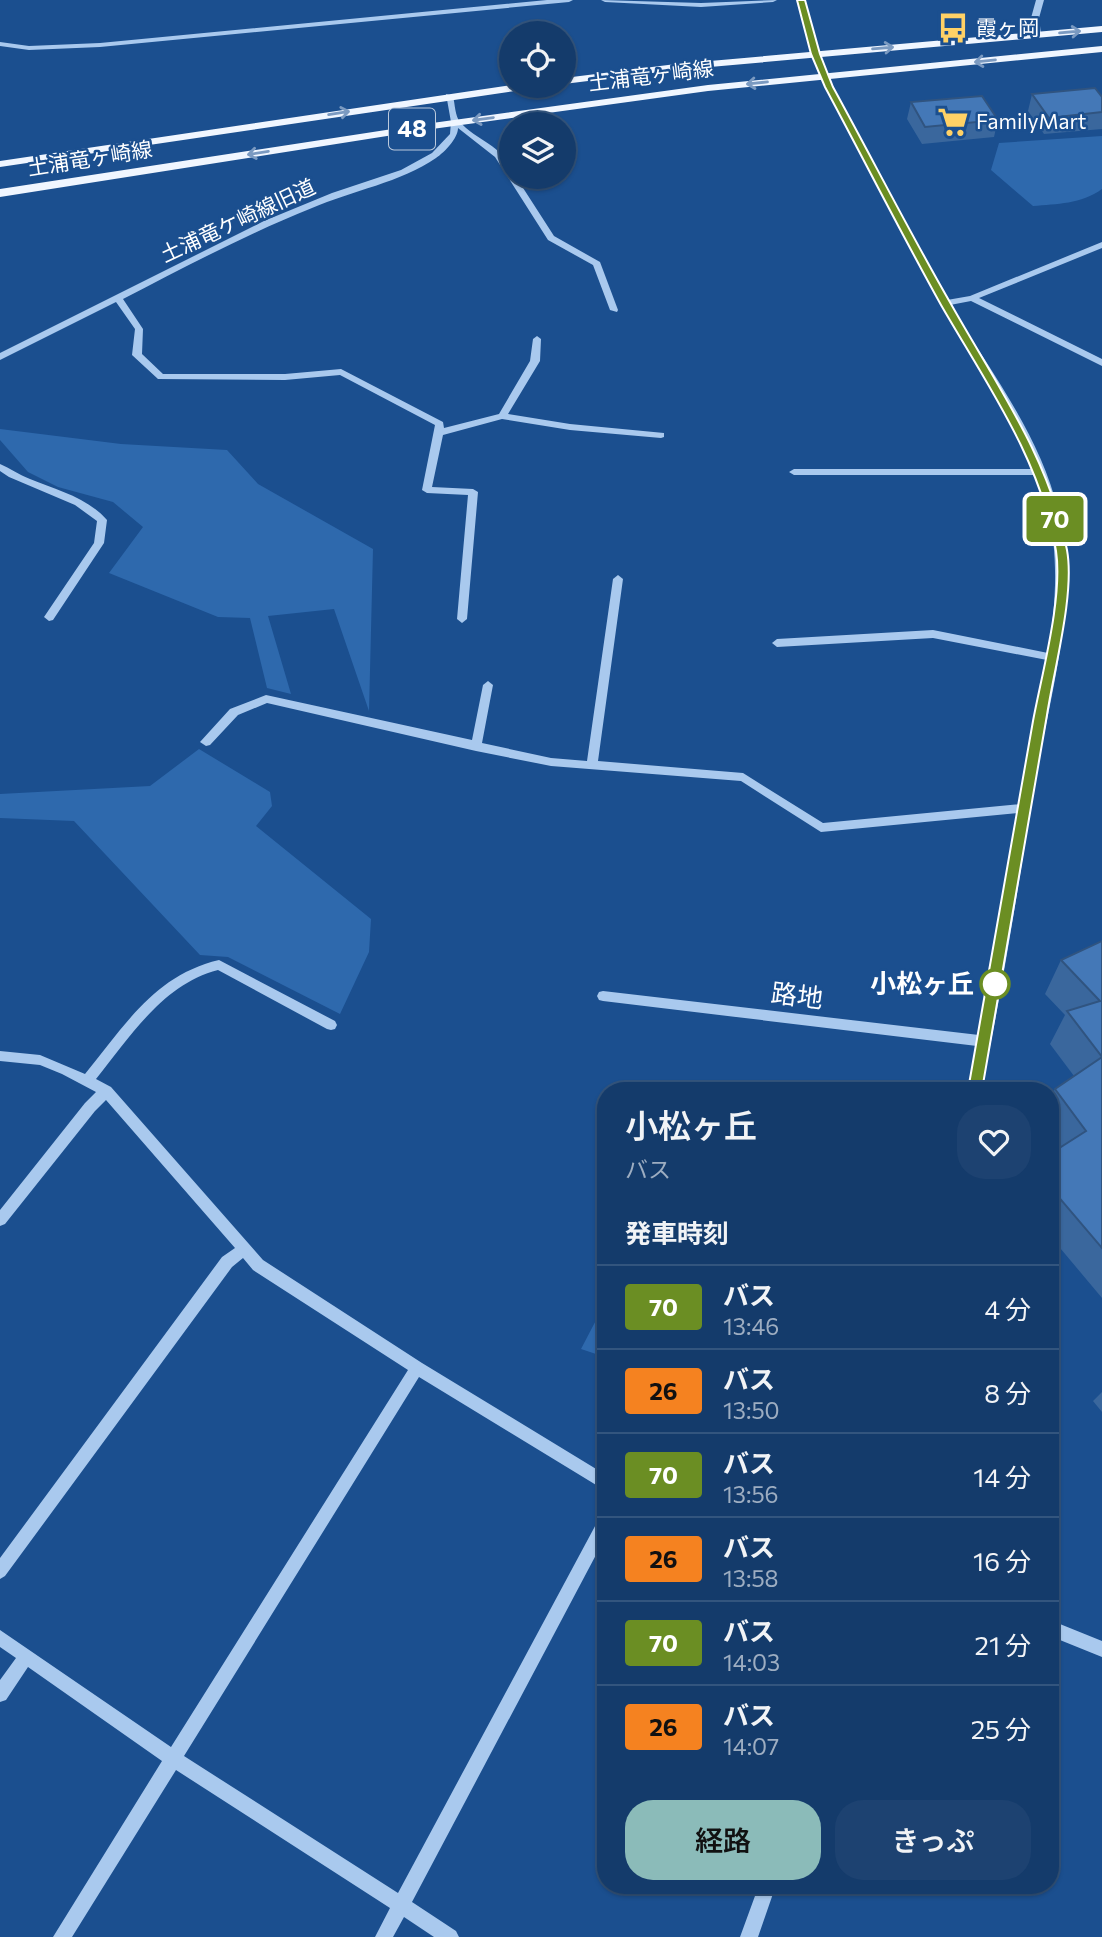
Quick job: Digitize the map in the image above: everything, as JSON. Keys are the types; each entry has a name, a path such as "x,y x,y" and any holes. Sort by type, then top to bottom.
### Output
{"main road":[{"name":"土浦竜ヶ崎線","path":"576,80 816,54 1102,29"},
{"name":"土浦竜ヶ崎線","path":"0,193 455,122 708,88 1102,49"},
{"name":"土浦竜ヶ崎線","path":"0,164 499,90"}],"street":[{"path":"0,44 29,48 100,45 569,0"},
{"path":"605,0 773,0"},
{"path":"801,0 825,76 945,303 1012,416 1039,472 1052,507 1062,554 1062,583 977,1082"},
{"path":"1037,34 1035,18 1040,0"},
{"path":"449,96 455,122 499,156"},
{"name":"土浦竜ケ崎線旧道","path":"0,357 267,223 335,195 404,173 435,155 454,134 455,122"},
{"path":"520,189 551,238 597,264 614,310"},
{"path":"945,303 972,298 1102,245"},
{"path":"118,298 139,329 137,355 161,377 285,377 341,372 440,424 427,490 473,492 462,619"},
{"path":"972,298 1102,363"},
{"path":"502,416 535,361 537,339"},
{"path":"438,433 502,416 570,427 661,435"},
{"path":"0,467 19,480 66,495 89,507 102,520 99,543 49,617"},
{"path":"794,472 1039,472"},
{"path":"592,766 618,579"},
{"path":"776,643 933,634 1050,657"},
{"path":"477,747 488,685"},
{"path":"206,742 234,712 266,699 551,762 743,777 821,828 1024,808"},
{"path":"87,1081 171,984 202,967 219,965 331,1025"},
{"name":"路地","path":"603,996 985,1041"},
{"path":"0,1056 40,1060 106,1091 258,1265 417,1368 597,1478"},
{"path":"0,1220 90,1107 106,1091"},
{"path":"0,1571 227,1262 243,1250"},
{"path":"62,1937 175,1760 417,1368"},
{"path":"384,1937 597,1537"},
{"path":"1059,1632 1102,1649"},
{"path":"0,1638 175,1760 450,1937"},
{"path":"0,1694 26,1657"},
{"path":"749,1937 763,1894"}],"shaded area":[{"path":"1102,136 1102,189 1077,200 1033,206 991,170 999,143"},
{"path":"0,429 121,444 227,450 258,484 373,549 369,711 334,609 268,616 291,694 267,688 250,618 218,617 109,573 143,527 113,502 58,487 28,472 0,440"},
{"path":"199,749 270,792 272,806 256,826 371,919 369,952 340,1014 228,957 200,955 74,821 0,818 0,794 150,786"},
{"path":"597,1318 597,1354 581,1349"}],"building":[{"path":"1095,88 1102,97 1102,112 1049,118 1032,94"},
{"path":"982,96 998,120 925,127 911,102"},
{"path":"1102,941 1102,1057 1067,1011 1100,1001 1061,960"},
{"path":"1102,1057 1102,1248 1059,1198 1059,1148 1086,1131 1059,1094 1059,1086"}],"bus line":[{"name":"70","path":"801,0 816,54 829,87 945,303 1012,416 1039,472 1052,507 1062,554 1062,583 977,1082"}],"place":[{"name":"霞ヶ岡","path":"953,28"},
{"name":"FamilyMart","path":"953,122"},
{"name":"小松ヶ丘","path":"995,984"}]}
